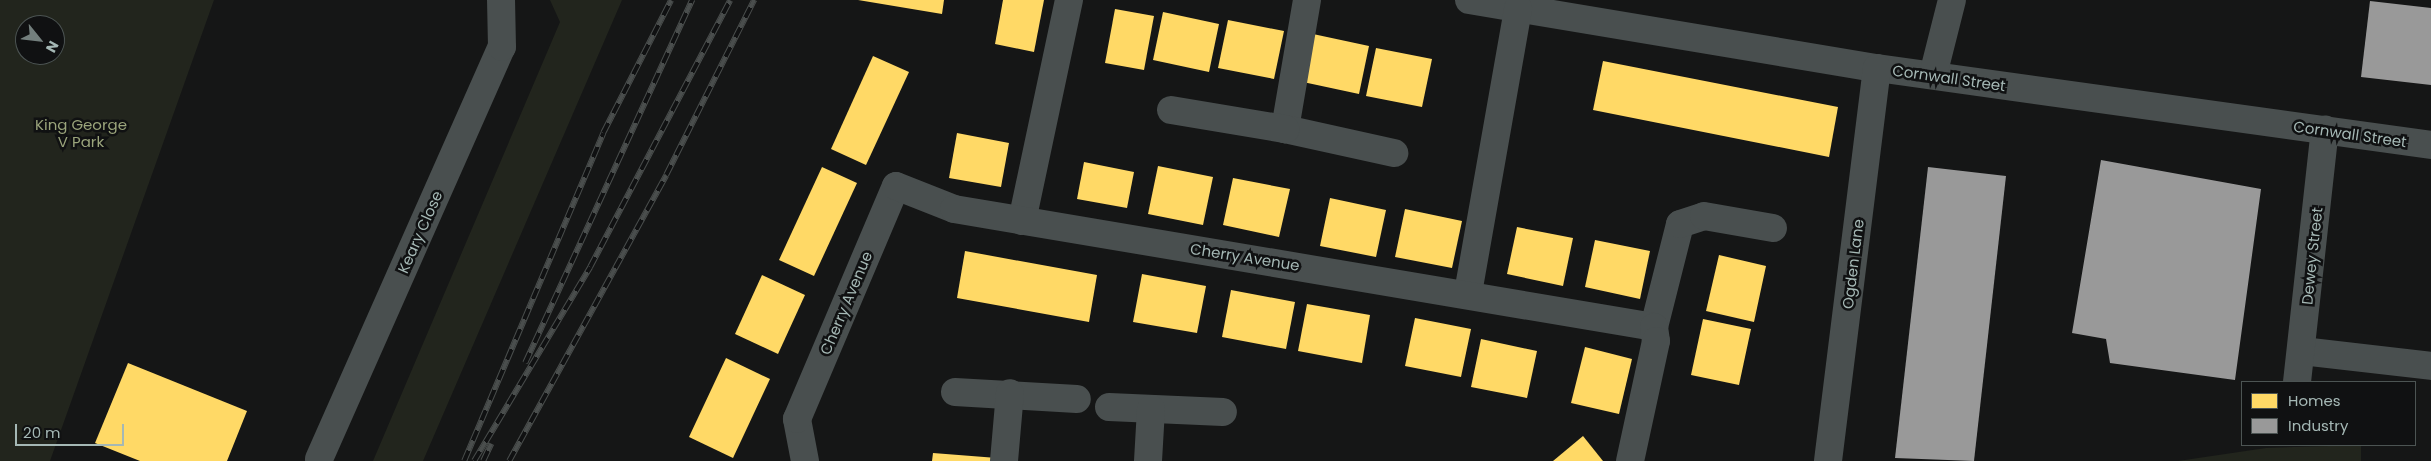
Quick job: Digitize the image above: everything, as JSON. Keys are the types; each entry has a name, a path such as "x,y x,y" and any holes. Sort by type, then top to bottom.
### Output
{"street":[{"name":"Keary Close","path":"319,459 502,47 501,0"},
{"path":"1022,221 1069,0"},
{"path":"1285,129 1307,0"},
{"name":"Cornwall Street","path":"1469,0 1878,68 2431,145"},
{"path":"1933,75 1952,0"},
{"path":"1468,293 1518,8"},
{"name":"Ogden Lane","path":"1828,461 1878,68"},
{"path":"1171,110 1285,129 1394,153"},
{"name":"Dewey Street","path":"2297,381 2302,351 2325,130"},
{"name":"Cherry Avenue","path":"805,461 797,419 896,186 954,209 1468,293 1654,327"},
{"path":"1630,461 1656,341 1654,327 1680,224 1704,216 1773,228"},
{"path":"2302,351 2431,366"},
{"path":"955,392 1010,393 1077,398"},
{"path":"1004,461 1010,393"},
{"path":"1109,407 1223,412"},
{"path":"1148,461 1151,409"}],"green space":[{"name":"King George V Park","path":"0,0 214,0 50,461 0,461"},
{"path":"550,0 622,0 423,461 373,461 560,22"},
{"path":"2361,446 2361,461 2178,461 2266,448"}],"building: Homes":[{"path":"858,0 944,0 942,14"},
{"path":"1003,0 1044,0 1034,52 995,44"},
{"path":"1115,9 1154,16 1144,70 1105,63"},
{"path":"1163,12 1219,24 1209,72 1153,60"},
{"path":"1228,20 1284,31 1274,79 1218,68"},
{"path":"1313,34 1369,46 1359,94 1303,82"},
{"path":"1376,48 1432,59 1422,107 1366,96"},
{"path":"873,56 909,72 866,165 831,149"},
{"path":"1603,61 1838,107 1829,157 1593,110"},
{"path":"957,133 1009,143 1001,187 949,178"},
{"path":"1084,162 1134,172 1127,208 1077,199"},
{"path":"1158,166 1213,177 1203,225 1148,214"},
{"path":"822,167 857,183 814,276 779,260"},
{"path":"1233,178 1290,189 1279,237 1223,225"},
{"path":"1330,198 1386,210 1376,257 1320,246"},
{"path":"1405,209 1462,221 1452,268 1395,257"},
{"path":"1517,227 1573,238 1563,286 1507,274"},
{"path":"1595,240 1650,251 1640,299 1585,287"},
{"path":"965,251 1097,275 1089,322 957,298"},
{"path":"1719,255 1766,266 1754,322 1706,311"},
{"path":"1142,274 1206,286 1197,333 1133,322"},
{"path":"762,275 805,295 778,354 735,334"},
{"path":"1231,290 1295,302 1286,349 1222,337"},
{"path":"1307,304 1370,315 1362,363 1298,351"},
{"path":"1415,318 1471,329 1461,377 1405,366"},
{"path":"1703,319 1751,329 1739,385 1691,375"},
{"path":"1481,339 1537,351 1527,398 1471,387"},
{"path":"1585,347 1632,359 1619,414 1571,403"},
{"path":"726,358 770,379 733,458 689,437"},
{"path":"128,363 247,411 227,461 140,461 95,443"},
{"path":"1583,436 1603,461 1553,461"},
{"path":"933,453 997,458 997,461 932,461"}],"building: Industry":[{"path":"2370,1 2431,8 2431,85 2361,77"},
{"path":"2101,160 2261,189 2235,380 2110,363 2106,339 2072,333"},
{"path":"1928,167 2006,176 1974,461 1895,458"}],"railway":[{"path":"464,461 603,133 671,0"},
{"path":"525,363 692,0"},
{"path":"474,461 590,267 730,0"},
{"path":"509,461 666,175 754,0"},
{"path":"483,461 491,444"}]}
